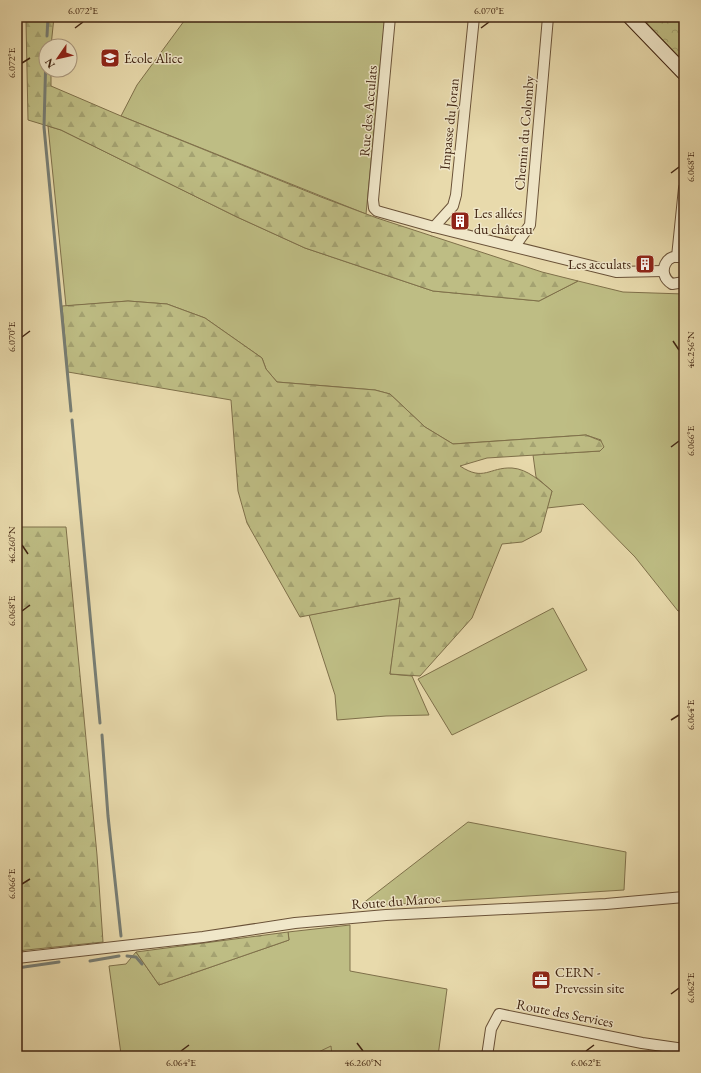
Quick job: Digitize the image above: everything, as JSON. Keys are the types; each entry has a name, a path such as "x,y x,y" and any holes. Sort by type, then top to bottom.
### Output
{"main road":[{"path":"630,17 684,74"}],"street":[{"name":"Rue des Acculats","path":"390,17 373,200 374,208 380,213 434,227"},
{"name":"Impasse du Joran","path":"434,227 453,206 456,195 474,17"},
{"name":"Chemin du Colomby","path":"515,246 530,225 548,17"},
{"path":"684,188 681,258 668,260 663,267 665,278 672,284 684,282"},
{"path":"434,227 616,272 663,271"},
{"name":"Route du Maroc","path":"17,958 203,937 295,923 386,915 606,904 684,897"},
{"name":"Route des Services","path":"487,1056 491,1029 499,1014 668,1051"},
{"path":"668,1051 684,1049"}],"green space":[{"path":"17,17 54,17 52,38 38,38 38,78 51,78 51,86 321,197 377,218 542,272 578,281 539,301 433,291 305,248 237,217 61,130 28,120 26,21 17,20"},
{"path":"187,17 385,17 366,214 121,116 137,85"},
{"path":"641,17 684,17 684,62"},
{"path":"48,126 61,130 237,217 305,248 433,291 539,301 578,281 623,292 684,294 684,611 678,611 635,557 583,504 547,508 552,491 536,477 533,455 600,451 601,440 586,435 453,444 425,427 390,394 375,390 277,382 266,369 262,358 205,318 167,304 128,301 66,306"},
{"path":"128,301 167,304 205,318 262,358 266,369 277,382 375,390 390,394 425,427 453,444 586,435 601,441 604,447 600,451 487,458 460,466 475,473 486,473 504,468 512,468 534,476 552,491 541,532 522,542 502,544 472,618 420,676 390,674 400,598 300,617 247,523 238,491 231,400 68,372 62,306"},
{"path":"17,527 66,527 97,855 103,942 17,951"},
{"path":"401,598 390,674 412,676 429,715 386,716 337,720 335,695 309,615"},
{"path":"553,608 587,670 452,735 418,679"},
{"path":"468,822 626,852 624,890 368,906 362,904"},
{"path":"350,925 350,971 447,989 438,1056 113,1056 121,1054 109,966 126,964 136,952 159,985 289,940 288,932"},
{"path":"288,932 289,940 159,985 136,952"},
{"path":"331,1046 332,1056 310,1056"}],"waterway":[{"path":"47,36 48,17"},
{"path":"45,78 44,127 71,411"},
{"path":"72,420 100,723"},
{"path":"102,735 108,816 121,936"},
{"path":"90,961 119,956"},
{"path":"127,956 136,957 142,964"},
{"path":"17,968 59,962"}],"place":[{"name":"École Alice","path":"110,58"},
{"name":"Les allées du château","path":"460,221"},
{"name":"Les acculats","path":"645,264"},
{"name":"CERN - Prevessin site","path":"541,980"}]}
